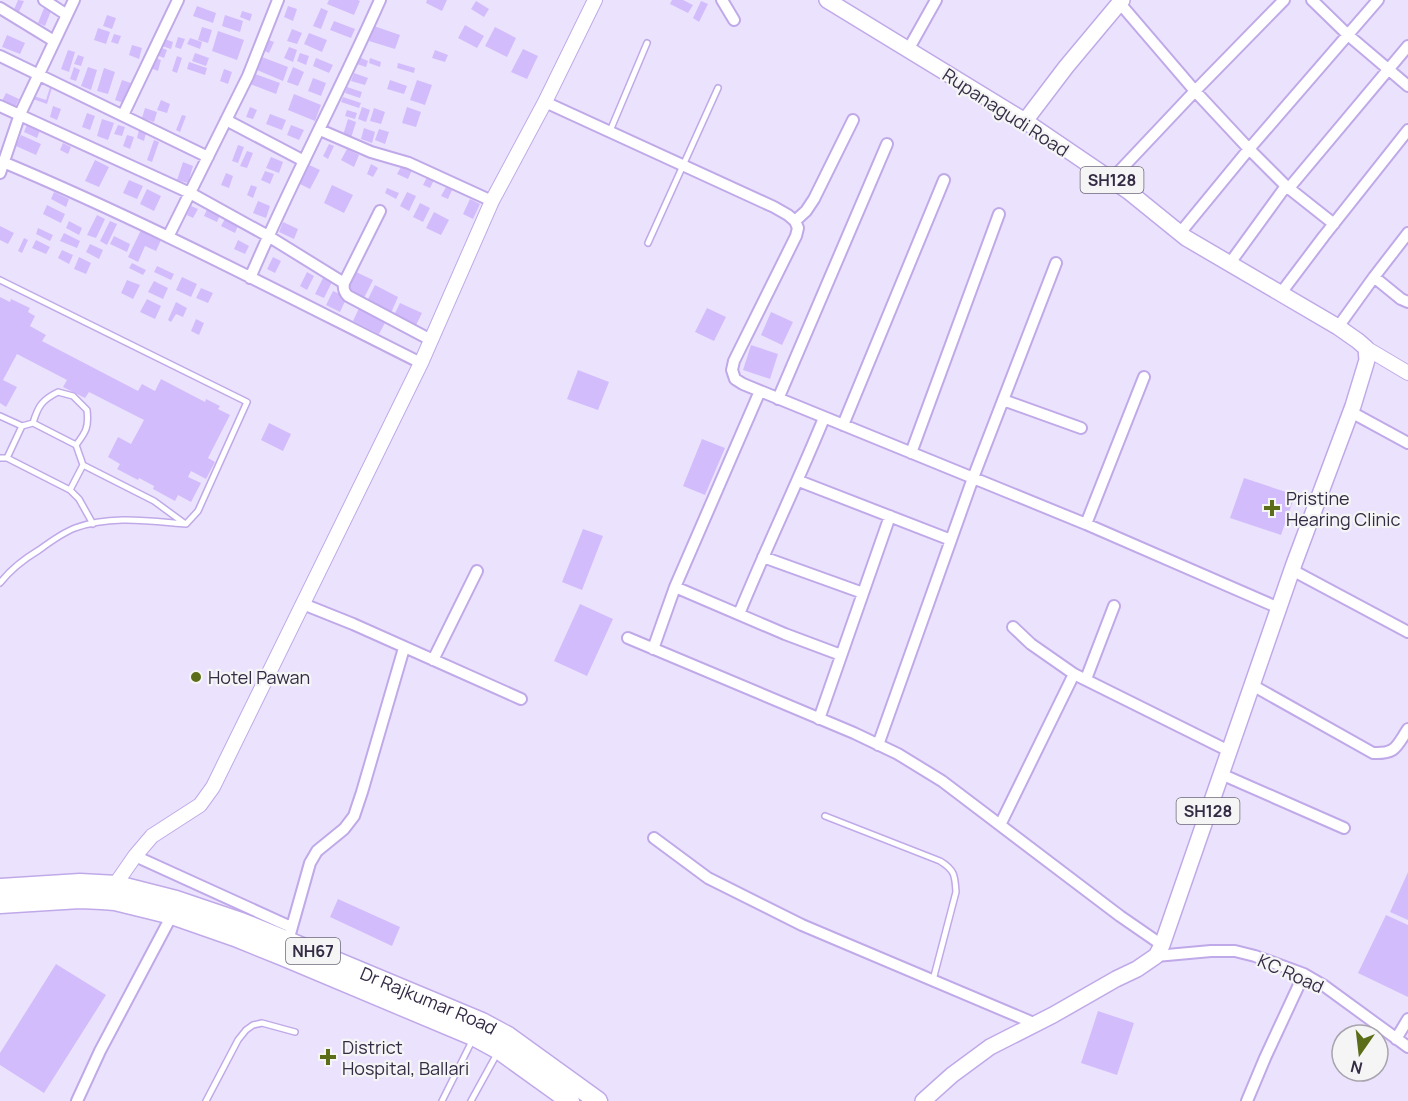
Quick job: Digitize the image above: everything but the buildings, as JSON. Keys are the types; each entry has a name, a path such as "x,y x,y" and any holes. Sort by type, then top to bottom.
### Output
{"highway":[{"name":"Dr Rajkumar Road","path":"0,888 80,883 116,893 235,937 475,1036 499,1050 570,1101"},
{"name":"Dr Rajkumar Road","path":"0,904 80,899 116,893 176,900 241,922 290,934 508,1036 598,1101"}],"main road":[{"name":"Rupanagudi Road","path":"827,0 1025,121 1111,180 1180,233 1338,327 1366,348"},
{"path":"1025,121 1119,1"},
{"name":"SH128","path":"1159,950 1292,570 1352,409 1367,360 1366,348"},
{"path":"923,1101 952,1075 990,1047 1137,969 1159,950"}],"street":[{"path":"44,0 67,15"},
{"path":"0,173 3,156 74,0"},
{"path":"123,116 178,0"},
{"path":"168,237 248,76 278,0"},
{"path":"250,278 380,0"},
{"path":"722,0 734,20"},
{"path":"908,50 936,0"},
{"path":"1111,180 1284,0"},
{"path":"1312,0 1348,35 1408,86"},
{"path":"1180,233 1249,149 1378,0"},
{"path":"1119,1 1195,91 1249,149 1288,187 1334,224"},
{"path":"116,893 119,879 135,855 152,836 200,805 213,787 421,363 492,201 593,6"},
{"path":"0,8 54,41"},
{"path":"1230,263 1288,187 1408,46"},
{"path":"0,57 208,157"},
{"path":"545,102 774,207 795,221 798,228 796,236 734,361 732,370 735,379 778,399 1086,524 1279,608"},
{"path":"0,106 190,193 268,236 344,283"},
{"path":"226,120 304,161"},
{"path":"795,221 806,211 854,120"},
{"path":"320,130 371,152 410,163 492,201"},
{"path":"1281,293 1408,130"},
{"path":"778,399 887,144"},
{"path":"3,156 421,363"},
{"path":"843,425 944,180"},
{"path":"380,211 343,288 348,296 431,340"},
{"path":"911,453 999,214"},
{"path":"1338,327 1408,232"},
{"path":"878,745 973,478 1056,263"},
{"path":"1374,277 1408,302"},
{"name":"SH128","path":"1366,348 1408,373"},
{"path":"1086,524 1144,376"},
{"path":"653,649 675,588 760,391"},
{"path":"1003,400 1081,428"},
{"path":"1352,409 1408,443"},
{"path":"739,614 799,481 824,418"},
{"path":"799,481 951,540"},
{"path":"819,719 890,516"},
{"path":"763,557 863,593"},
{"path":"1292,570 1408,632"},
{"path":"433,660 477,571"},
{"path":"675,588 841,655"},
{"path":"303,604 521,699"},
{"path":"1086,679 1114,606"},
{"path":"1013,627 1031,644 1074,674 1229,751"},
{"path":"628,638 898,754 942,781 1120,916 1159,950"},
{"path":"135,855 290,934 310,862 317,851 344,829 354,816 404,648"},
{"path":"1000,825 1074,674"},
{"path":"1252,685 1373,753 1387,754 1396,748 1408,729"},
{"path":"1221,774 1344,828"},
{"path":"654,838 708,878 802,925 1036,1024"},
{"path":"77,1101 100,1052 172,915"},
{"name":"KC Road","path":"1159,950 1235,951 1304,974 1323,985 1408,1047"},
{"path":"1247,1101 1304,974"},
{"path":"1396,1039 1408,1018"}],"lane":[{"path":"610,131 647,43"},
{"path":"648,243 718,88"},
{"path":"0,280 247,402 198,511 186,524"},
{"path":"33,423 37,410 45,399 58,392 72,396 87,410 88,418 88,425 76,445"},
{"path":"0,416 22,426 33,423 76,445 83,465 154,501 186,524"},
{"path":"22,426 3,458 70,490 79,499 93,524"},
{"path":"70,490 83,465"},
{"path":"0,583 17,564 74,528 109,521 138,520 186,524"},
{"path":"825,816 940,861 951,868 955,878 956,892 933,980"},
{"path":"206,1101 237,1040 246,1030 262,1023 296,1032"},
{"path":"442,1101 475,1036"},
{"path":"471,1101 499,1050"}],"place":[{"name":"Pristine Hearing Clinic","path":"1272,508"},
{"name":"Hotel Pawan","path":"196,677"},
{"name":"District Hospital, Ballari","path":"328,1057"}]}
